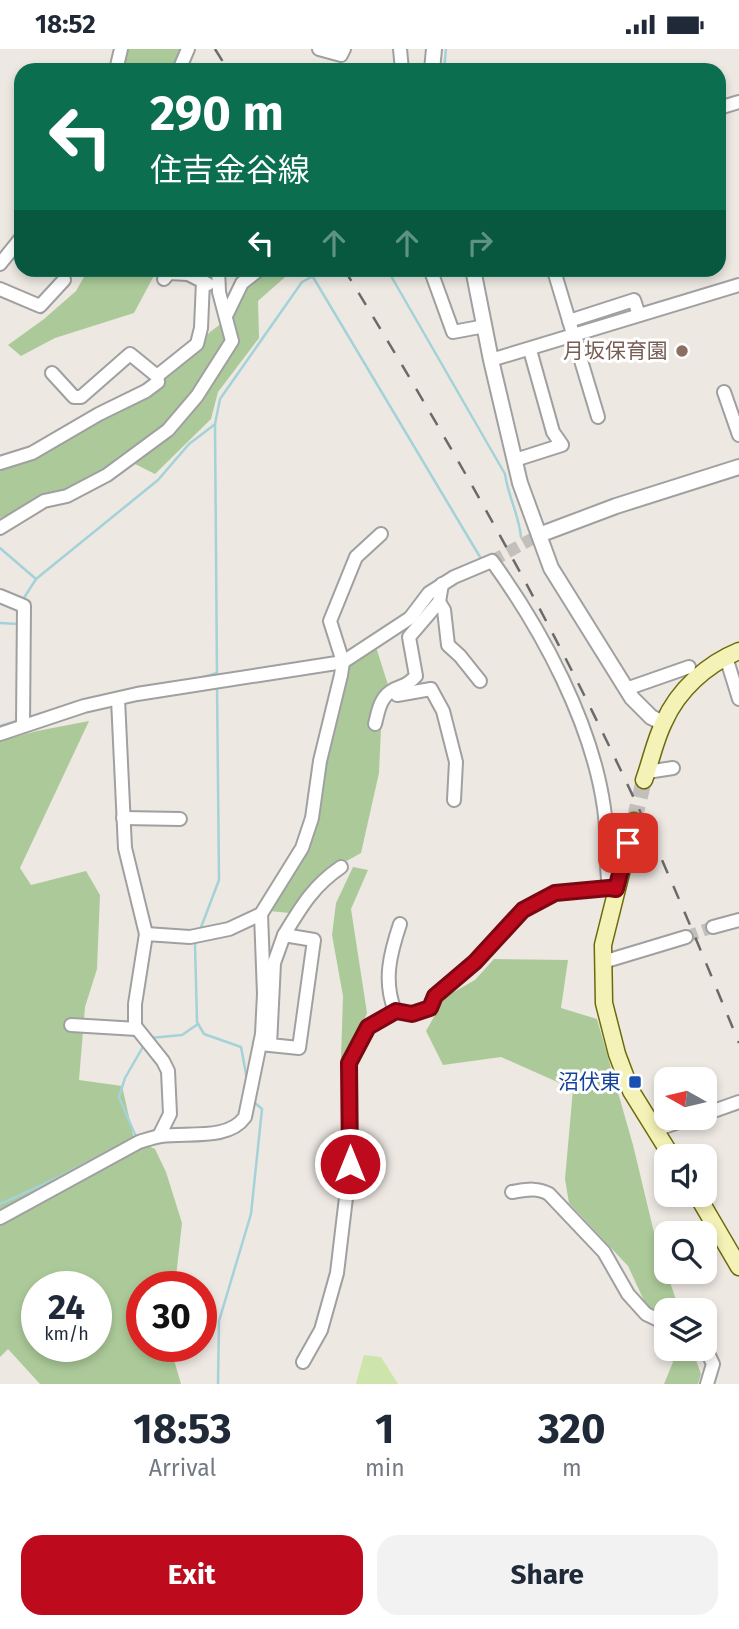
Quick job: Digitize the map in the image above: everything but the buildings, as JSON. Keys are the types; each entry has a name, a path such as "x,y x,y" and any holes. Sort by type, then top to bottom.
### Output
{"main road":[{"path":"646,776 663,723 691,683 732,654"},
{"path":"634,821 613,889 606,928 604,1003 617,1054 631,1091 654,1129"},
{"path":"655,1131 664,1144"},
{"path":"704,1207 739,1267"}],"street":[{"path":"319,49 341,55 344,49"},
{"path":"0,264 14,247"},
{"path":"194,277 207,283 219,319 229,331"},
{"path":"0,528 44,501 67,496 107,475 168,430 197,396 232,341 219,292 218,277"},
{"path":"226,316 242,283 250,277"},
{"path":"433,277 453,332 485,326"},
{"path":"476,277 491,360 520,483 551,568 639,708 663,723"},
{"path":"556,277 598,417"},
{"path":"0,289 40,306 64,280"},
{"path":"157,376 197,344 201,328 203,281"},
{"path":"491,360 739,285"},
{"path":"569,321 634,300 639,315"},
{"path":"515,460 562,445 554,432 530,350"},
{"path":"0,463 32,453 158,382 157,376 130,353 81,397 74,397 52,373"},
{"path":"724,392 739,435"},
{"path":"539,535 617,506 739,467"},
{"path":"146,934 191,937 229,929 261,914 302,848 312,818 320,761 343,662 330,621 356,557 381,534"},
{"path":"0,734 23,721 84,706 343,662 410,618 429,593 442,584 492,561 509,584 567,689 593,758 604,809 605,859 613,889 555,893 523,910 475,962 435,996 430,1008 412,1014 396,1011 368,1027 349,1063 350,1164 337,1273 321,1330 303,1362"},
{"path":"375,724 380,703 389,692 407,686 416,676 409,637 439,603 442,584"},
{"path":"0,596 19,605 23,721"},
{"path":"439,603 444,610 448,645 480,681"},
{"path":"732,654 739,699"},
{"path":"626,689 689,667"},
{"path":"387,696 431,689 443,711 456,762 454,800"},
{"path":"118,699 125,848 146,934 135,1004 143,1038 168,1071 170,1114 159,1136"},
{"path":"646,776 673,768"},
{"path":"123,818 180,818"},
{"path":"0,1218 121,1151 159,1136 222,1131 239,1125 246,1117 253,1079 265,1045 274,963 284,935 316,887 341,867"},
{"path":"261,914 265,1045"},
{"path":"713,927 739,919"},
{"path":"396,1011 388,993 388,964 400,924"},
{"path":"265,1045 299,1048 314,940 284,935"},
{"path":"603,962 686,937"},
{"path":"71,1025 143,1038"},
{"path":"718,1109 739,1102"},
{"path":"512,1192 532,1189 543,1190 549,1194 604,1252 628,1294 646,1314 654,1318"},
{"path":"707,1384 712,1361"}],"green space":[{"path":"128,49 180,49 190,63 122,63"},
{"path":"84,277 153,277 134,313 55,338 21,356 8,345 44,319 76,291"},
{"path":"251,277 285,277 258,301 259,338 218,392 211,419 155,474 133,463 0,518 0,469 19,465 126,407 166,378 210,332 234,314"},
{"path":"376,647 389,688 381,729 379,773 361,853 325,873 290,913 269,911 288,883 313,835 323,761 347,665"},
{"path":"89,721 20,868 31,885 86,871 100,895 97,969 85,1007 79,1080 122,1086 134,1139 155,1149 166,1172 182,1223 177,1271 126,1271 126,1362 175,1362 181,1384 40,1384 8,1349 0,1357 0,741"},
{"path":"353,867 368,870 351,909 367,1013 352,1051 341,1059 343,996 332,935 336,903"},
{"path":"494,959 568,960 561,1008 597,1019 633,1145 654,1232 654,1284 671,1284 675,1298 654,1298 654,1322 628,1266 569,1203 565,1179 573,1089 501,1057 443,1065 426,1031 445,997 475,980"},
{"path":"364,1355 381,1357 398,1384 356,1384"},
{"path":"696,1361 701,1374 698,1384 664,1384 673,1362"}],"waterway":[{"path":"445,63 446,49"},
{"path":"217,678 215,424 220,399 302,282 311,277"},
{"path":"313,277 480,557"},
{"path":"392,277 505,474 521,537"},
{"path":"22,601 36,579 158,480 189,444 214,425"},
{"path":"0,548 36,579"},
{"path":"0,623 19,622"},
{"path":"200,678 217,673"},
{"path":"200,930 219,880 217,684"},
{"path":"0,726 20,720"},
{"path":"197,939 197,1022 204,1034 241,1047 247,1079"},
{"path":"150,1038 182,1035 198,1024"},
{"path":"0,1204 136,1137 119,1097 125,1078 144,1045"},
{"path":"218,1384 219,1321 251,1214 262,1109 254,1102"}],"tunnel":[{"path":"492,561 539,535"},
{"path":"634,821 644,780"},
{"path":"686,937 713,927"}],"railway":[{"path":"215,49 224,63"},
{"path":"349,277 455,456 592,710 654,841 739,1043"}],"place":[{"name":"月坂保育園","path":"682,351"},
{"name":"沼伏東","path":"635,1082"}],"route":[{"path":"350,1164 349,1063 368,1027 396,1011 412,1014 430,1008 435,996 475,962 523,910 555,893 616,889 628,843"}]}
